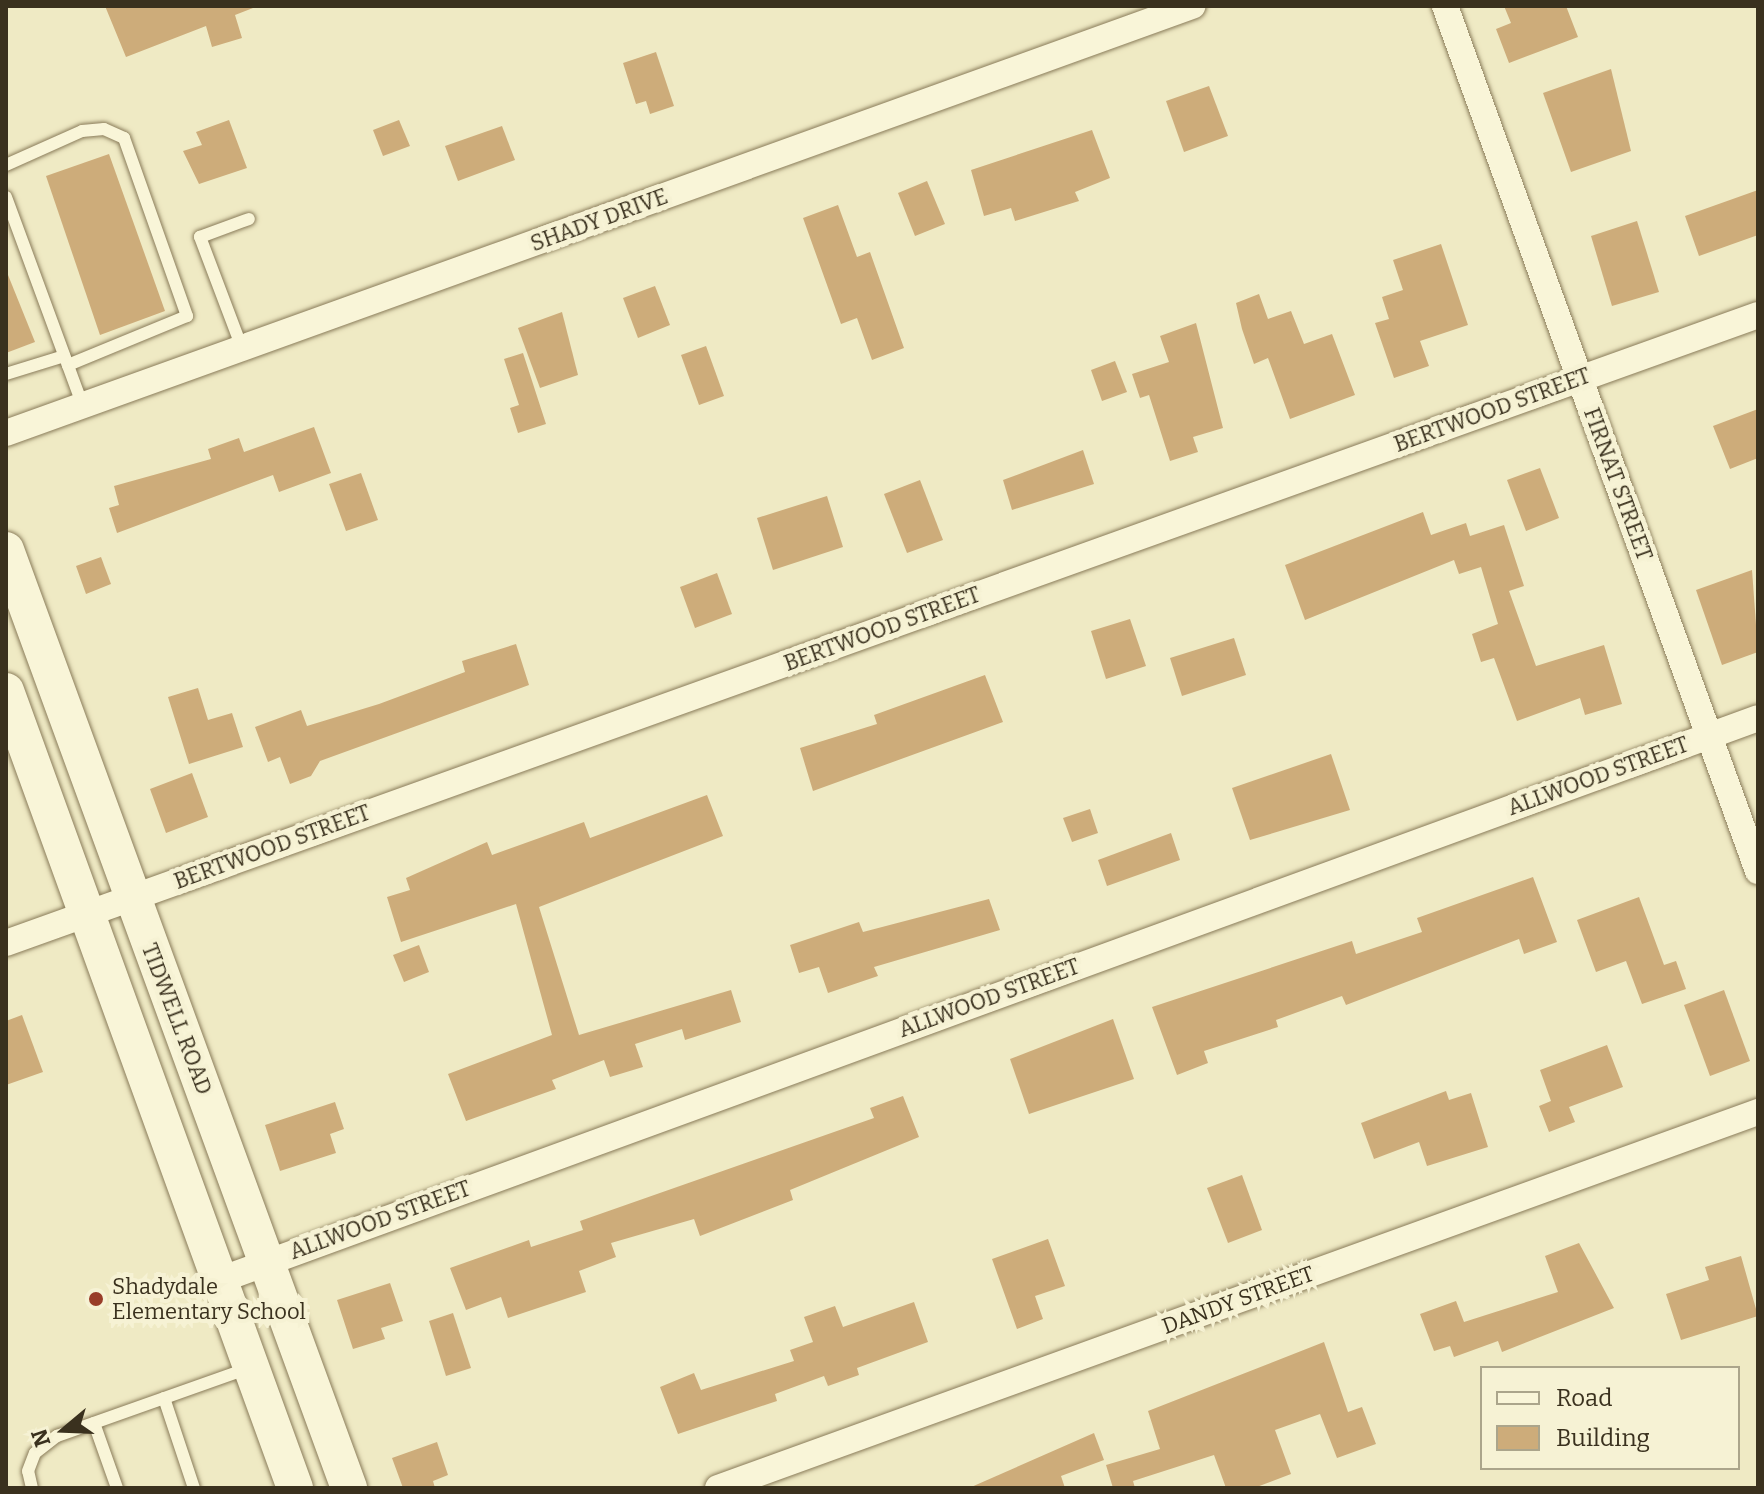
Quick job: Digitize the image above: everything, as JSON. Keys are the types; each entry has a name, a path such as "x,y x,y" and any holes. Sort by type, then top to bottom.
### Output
{"main road":[{"name":"TIDWELL ROAD","path":"6,550 130,898 349,1488"},
{"path":"6,691 295,1488"}],"street":[{"name":"SHADY DRIVE","path":"6,433 1192,6"},
{"name":"FIRNAT STREET","path":"1445,6 1758,871"},
{"name":"BERTWOOD STREET","path":"6,943 1758,315"},
{"name":"ALLWOOD STREET","path":"220,1280 1758,718"},
{"name":"DANDY STREET","path":"718,1488 1758,1112"}],"lane":[{"path":"6,165 82,131 104,129 124,138 187,316 66,360 6,374"},
{"path":"6,197 83,406"},
{"path":"242,348 200,237 249,219"},
{"path":"32,1488 28,1471 35,1453 94,1423 252,1367"},
{"path":"164,1398 194,1488"},
{"path":"94,1423 117,1488"}],"building":[{"path":"105,6 253,8 235,15 242,38 212,47 206,26 126,57"},
{"path":"1504,6 1566,6 1578,37 1509,63 1496,29 1511,23"},
{"path":"656,52 674,106 650,114 646,101 636,104 623,63"},
{"path":"1611,69 1631,151 1571,172 1543,93"},
{"path":"1209,86 1228,136 1184,152 1166,101"},
{"path":"229,120 247,168 199,184 183,151 202,145 196,132"},
{"path":"399,120 410,146 383,156 373,130"},
{"path":"502,126 515,160 458,181 445,146"},
{"path":"1092,130 1110,178 1075,192 1079,201 1015,221 1011,208 984,216 971,170"},
{"path":"109,154 165,311 100,335 46,176"},
{"path":"927,181 945,224 915,236 898,193"},
{"path":"1758,190 1758,235 1699,256 1685,216"},
{"path":"838,205 857,257 870,252 904,348 872,360 857,318 841,324 803,218"},
{"path":"1637,221 1659,292 1612,306 1591,236"},
{"path":"1441,244 1468,325 1420,341 1429,366 1394,378 1375,323 1389,319 1382,297 1403,290 1393,260"},
{"path":"6,270 35,342 6,353"},
{"path":"655,286 670,325 638,338 623,298"},
{"path":"1259,294 1268,319 1291,311 1304,344 1332,334 1355,395 1290,419 1268,358 1254,364 1242,329 1236,303"},
{"path":"562,312 578,375 540,388 518,328"},
{"path":"1196,323 1223,428 1193,437 1198,452 1170,461 1149,395 1140,398 1132,374 1169,362 1160,336"},
{"path":"706,346 724,396 699,405 681,355"},
{"path":"523,353 546,424 518,433 510,408 519,405 504,359"},
{"path":"1115,361 1127,392 1102,401 1091,370"},
{"path":"1758,409 1758,458 1730,469 1713,426"},
{"path":"314,427 331,473 279,492 273,475 117,533 109,508 119,505 114,486 211,459 208,449 239,438 244,452"},
{"path":"1083,450 1094,484 1012,510 1003,480"},
{"path":"1540,468 1559,518 1526,531 1507,480"},
{"path":"361,473 378,520 346,531 329,484"},
{"path":"920,480 943,540 907,553 884,494"},
{"path":"827,496 843,547 773,570 757,518"},
{"path":"1423,512 1431,535 1466,523 1470,536 1504,525 1524,586 1509,591 1536,666 1604,645 1622,704 1585,715 1580,698 1517,721 1494,658 1481,662 1472,634 1498,624 1481,567 1459,574 1454,560 1305,620 1285,565"},
{"path":"101,557 111,584 86,594 76,566"},
{"path":"1752,570 1758,652 1722,665 1696,590"},
{"path":"717,573 732,614 695,628 680,587"},
{"path":"1130,619 1146,666 1106,679 1091,631"},
{"path":"1234,638 1246,675 1182,696 1170,658"},
{"path":"516,644 529,685 320,761 311,776 290,784 280,757 268,762 255,727 301,710 307,726 379,704 465,672 462,661"},
{"path":"985,675 1003,722 813,791 800,748 877,724 874,715"},
{"path":"198,688 208,720 232,713 243,747 189,764 168,697"},
{"path":"1331,754 1350,810 1250,840 1232,788"},
{"path":"192,773 208,817 166,833 150,789"},
{"path":"707,795 723,836 539,907 579,1035 731,990 741,1022 685,1040 682,1029 635,1044 643,1067 610,1077 604,1060 552,1080 556,1089 466,1121 448,1074 552,1035 516,904 401,942 387,897 410,890 406,878 487,842 492,855 584,822 590,838"},
{"path":"1090,809 1098,833 1072,842 1063,818"},
{"path":"1171,833 1180,860 1107,886 1098,860"},
{"path":"1533,877 1557,942 1524,954 1519,939 1346,1005 1342,996 1276,1020 1278,1027 1204,1051 1208,1063 1177,1075 1152,1007 1352,941 1356,954 1422,932 1417,918"},
{"path":"1639,897 1664,965 1676,961 1686,989 1642,1004 1626,961 1596,972 1577,920"},
{"path":"989,899 1000,930 874,967 878,976 828,993 819,967 799,973 790,945 859,922 863,932"},
{"path":"419,945 429,972 404,982 393,955"},
{"path":"1724,990 1750,1061 1710,1076 1684,1005"},
{"path":"22,1015 43,1072 6,1085 6,1021"},
{"path":"1113,1019 1134,1079 1029,1114 1010,1059"},
{"path":"1607,1045 1623,1087 1569,1107 1575,1122 1549,1132 1539,1106 1551,1101 1540,1070"},
{"path":"1446,1091 1449,1100 1471,1093 1488,1147 1427,1166 1419,1142 1374,1159 1361,1123"},
{"path":"903,1096 919,1137 790,1190 793,1200 700,1236 694,1219 611,1243 616,1257 579,1271 586,1292 508,1318 501,1297 466,1310 450,1268 529,1240 531,1247 583,1230 580,1221 874,1118 870,1108"},
{"path":"335,1102 344,1129 330,1134 336,1153 280,1171 265,1125"},
{"path":"1242,1175 1262,1230 1228,1243 1207,1188"},
{"path":"1048,1239 1065,1286 1035,1296 1043,1319 1017,1329 992,1259"},
{"path":"1579,1243 1614,1308 1502,1352 1498,1341 1454,1357 1450,1346 1434,1351 1420,1314 1456,1301 1464,1322 1558,1292 1545,1256"},
{"path":"1741,1256 1758,1316 1681,1340 1666,1294 1709,1280 1705,1267"},
{"path":"390,1283 403,1321 381,1328 385,1339 353,1349 337,1300"},
{"path":"914,1302 928,1342 857,1368 859,1375 828,1386 824,1376 775,1394 777,1401 678,1434 660,1387 694,1373 701,1390 794,1361 790,1350 813,1342 804,1317 835,1306 843,1327"},
{"path":"453,1313 471,1368 446,1376 429,1321"},
{"path":"1324,1342 1348,1412 1362,1407 1376,1444 1337,1458 1320,1414 1275,1430 1291,1474 1254,1488 1226,1488 1214,1455 1133,1481 1135,1488 1113,1488 1106,1465 1160,1449 1148,1411"},
{"path":"1094,1433 1104,1460 1061,1476 1065,1488 969,1488"},
{"path":"437,1442 448,1475 433,1481 435,1488 403,1488 392,1458"}],"place":[{"name":"Shadydale Elementary School","path":"96,1299"}]}
